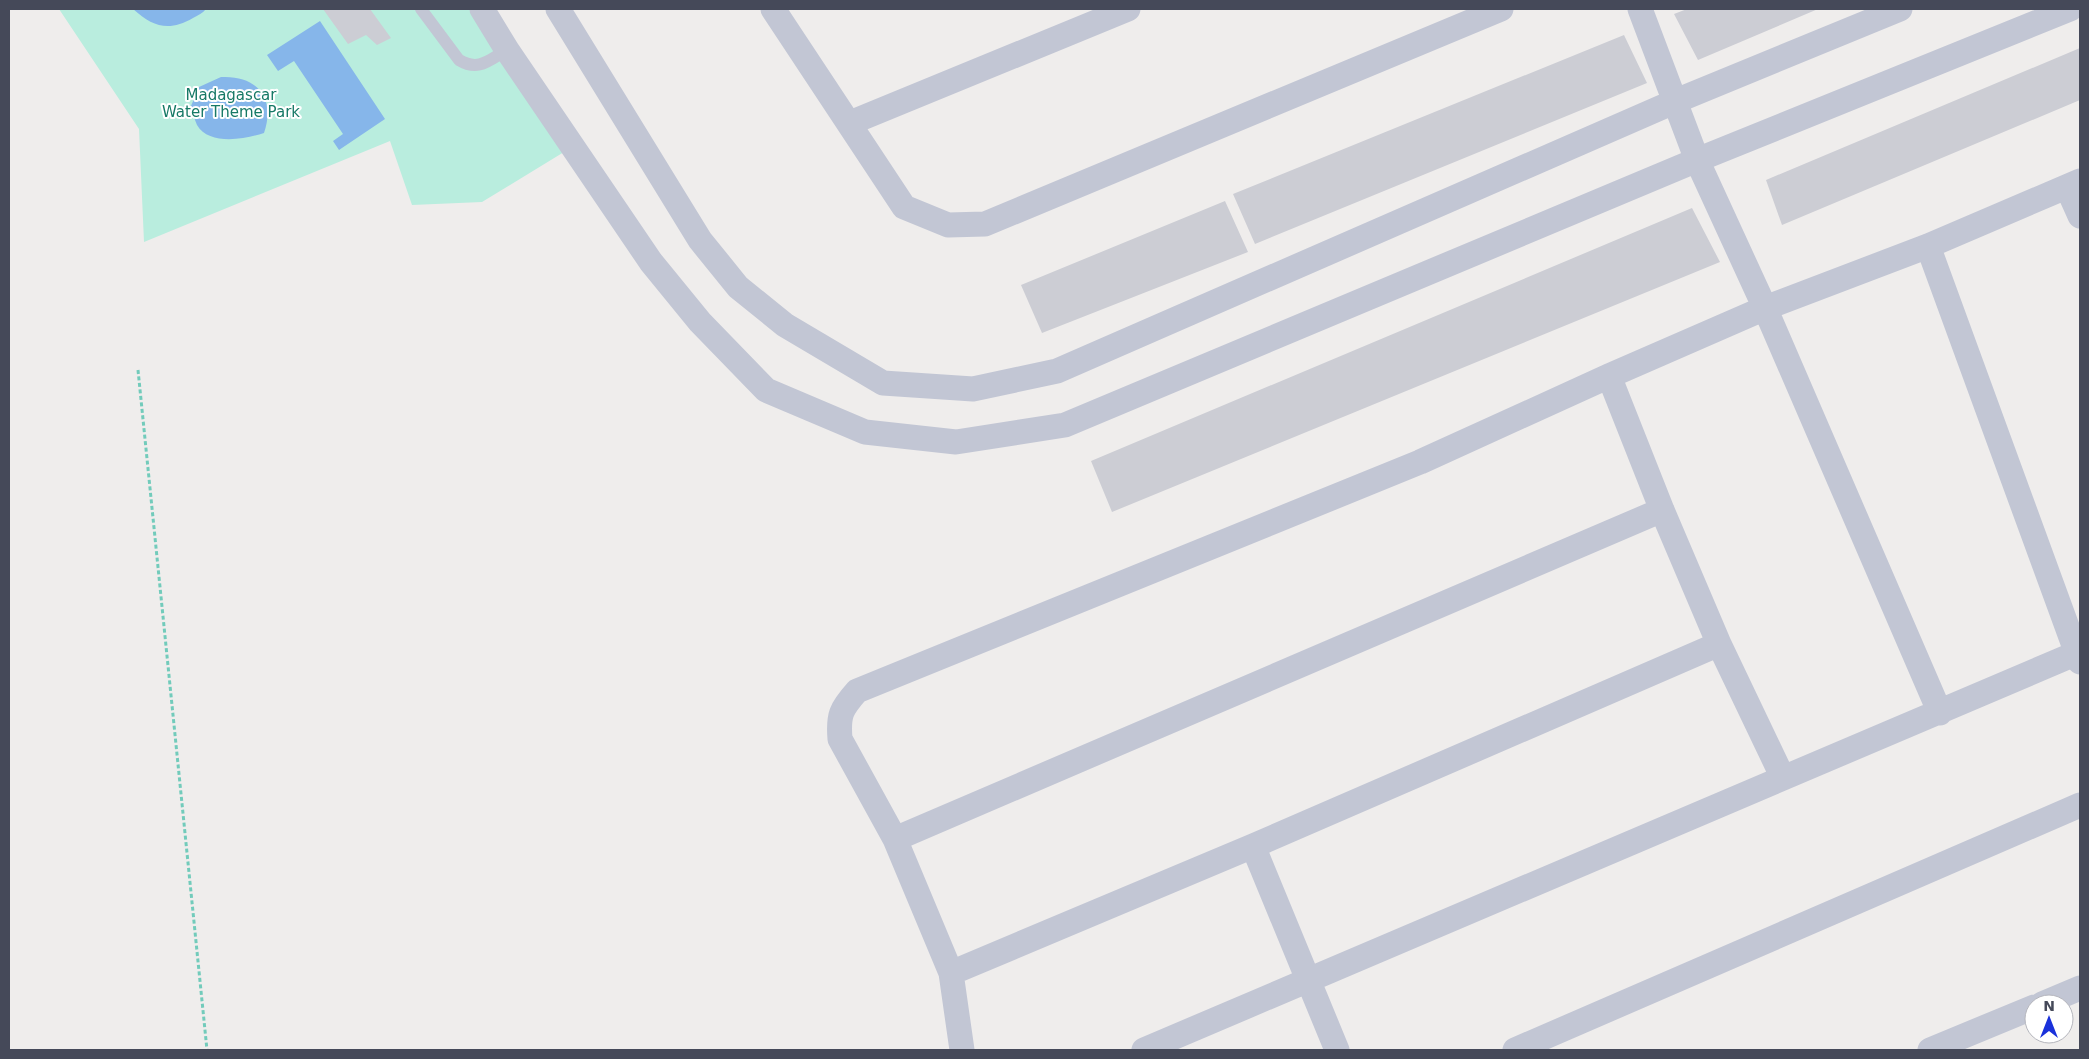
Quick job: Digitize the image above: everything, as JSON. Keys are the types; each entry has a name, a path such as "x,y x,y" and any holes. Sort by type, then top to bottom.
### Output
{"street":[{"path":"482,9 507,50 650,262 700,322 766,390 865,432 956,442 1065,425 1697,160 2070,9"},
{"path":"558,9 700,240 738,287 785,325 883,383 973,389 1057,370 1676,102 1900,9"},
{"path":"773,9 904,207 948,225 985,224 1485,12"},
{"path":"850,123 1128,9"},
{"path":"1640,9 1697,160 1765,308 1940,713"},
{"path":"962,1050 951,973 895,839 840,739 839,723 842,707 857,691 1420,462 1765,308 1928,246 2074,184 2080,216"},
{"path":"1144,1050 1783,778 2079,658 2074,622 1928,246"},
{"path":"1609,376 1662,510 1719,644 1783,778"},
{"path":"895,839 1662,510"},
{"path":"951,973 1253,846 1719,644"},
{"path":"1515,1050 2080,805"},
{"path":"1253,846 1337,1050"},
{"path":"2066,994 2080,988"},
{"path":"1930,1050 2024,1011"}],"lane":[{"path":"421,9 459,60 467,65 477,67 507,50"}],"path":[{"path":"138,370 207,1050"}],"green space":[{"name":"Madagascar Water Theme Park","path":"59,9 470,9 564,152 482,202 412,205 390,141 144,242 139,129"}],"water":[{"path":"133,9 206,9 184,22 176,25 162,26 147,20"},
{"path":"320,21 385,119 339,150 333,141 343,134 294,61 278,71 267,55"},
{"path":"221,77 234,77 245,80 260,91 265,99 267,109 264,133 238,139 219,138 203,132 197,125 191,106 199,87"}],"building":[{"path":"323,9 370,9 391,38 377,45 366,35 348,44"},
{"path":"1687,9 1818,9 1698,60 1674,14"},
{"path":"1624,35 1647,83 1255,244 1233,194"},
{"path":"2080,48 2080,100 1782,225 1766,180"},
{"path":"1225,201 1248,252 1042,333 1021,285"},
{"path":"1692,208 1720,262 1112,512 1091,461"}]}
